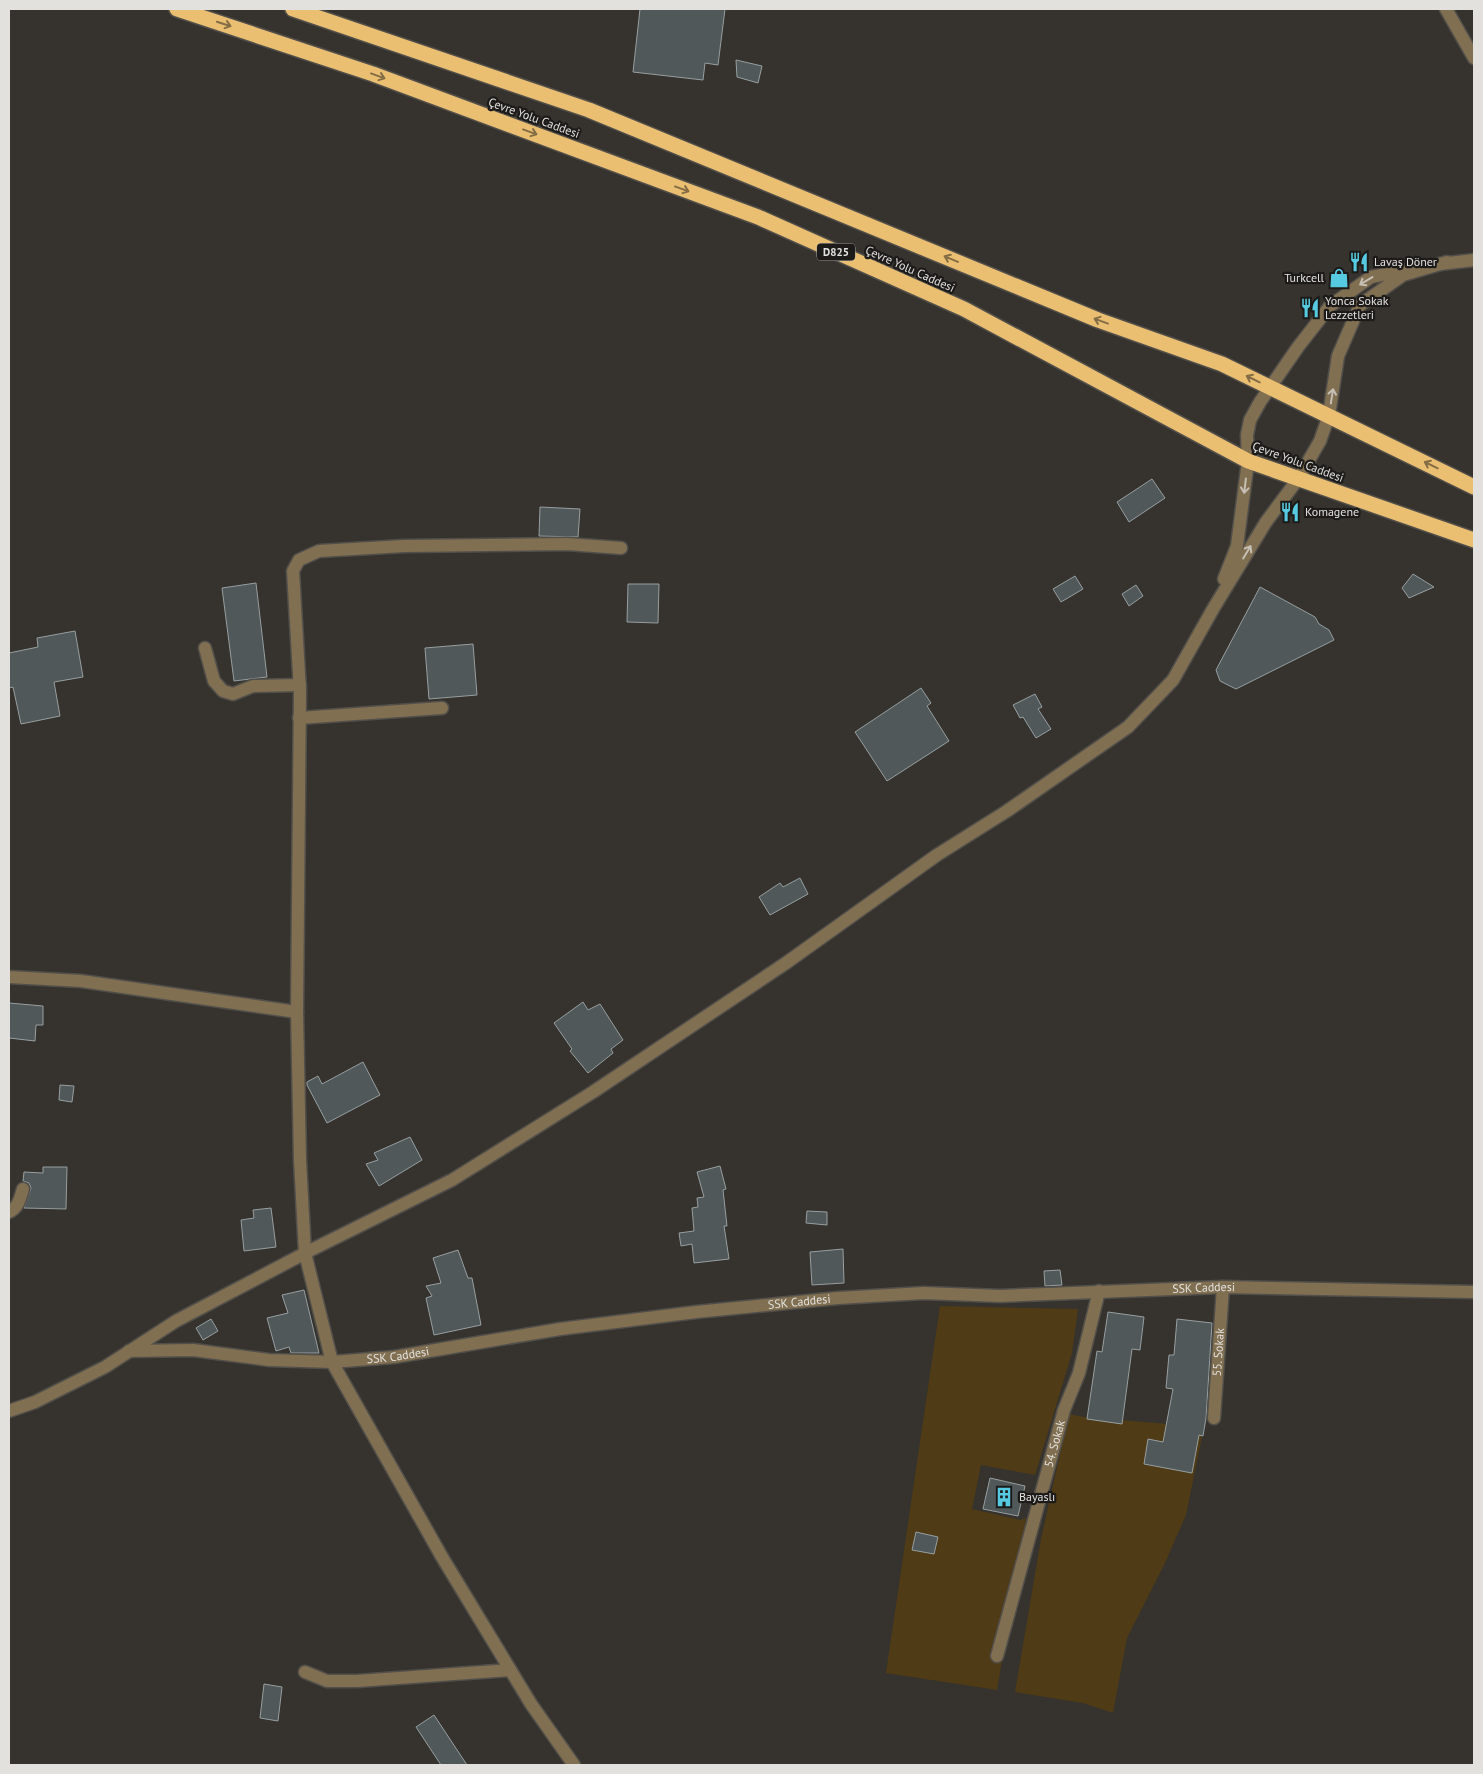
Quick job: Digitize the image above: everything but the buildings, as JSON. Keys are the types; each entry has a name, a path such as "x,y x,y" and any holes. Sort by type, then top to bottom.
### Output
{"highway":[{"name":"Çevre Yolu Caddesi","path":"177,9 373,74 758,218 964,309 1248,461 1474,540"},
{"name":"Çevre Yolu Caddesi","path":"293,9 588,110 1098,320 1222,364 1474,487"}],"street":[{"path":"1446,9 1474,58"},
{"path":"1213,609 1237,546 1248,461 1247,435 1250,420 1260,402 1298,347 1330,306 1371,277 1447,262 1474,260"},
{"path":"9,1411 35,1402 105,1367 176,1321 305,1253 452,1180 593,1092 786,963 937,855 1007,811 1128,727 1173,680 1213,609 1266,522 1298,479 1320,441 1329,415 1338,356 1360,305 1403,275 1447,262"},
{"path":"574,1765 531,1704 442,1557 332,1362 305,1253 300,1160 297,1012 300,685 293,571 299,560 319,551 404,546 548,544 621,548"},
{"path":"205,648 214,681 222,691 233,694 253,686 300,685"},
{"path":"300,718 442,708"},
{"path":"9,977 81,981 297,1012"},
{"path":"9,1212 19,1204 23,1189"},
{"name":"SSK Caddesi","path":"129,1352 193,1350 269,1360 332,1362 394,1357 560,1329 800,1301 924,1293 1000,1296 1223,1287 1474,1292"},
{"name":"55. Sokak","path":"1214,1418 1223,1287"},
{"name":"54. Sokak","path":"997,1656 1064,1410 1079,1373 1099,1291"},
{"path":"305,1672 327,1681 357,1681 510,1670"}],"shaded area":[{"path":"940,1306 1078,1309 1072,1353 1035,1475 981,1465 972,1509 1020,1520 1026,1518 997,1690 886,1673"},
{"path":"1069,1414 1084,1417 1204,1427 1186,1515 1165,1563 1127,1638 1113,1713 1083,1703 1015,1692 1041,1539"}],"place":[{"name":"Lavaş Döner","path":"1359,262"},
{"name":"Turkcell","path":"1339,278"},
{"name":"Yonca Sokak Lezzetleri","path":"1310,308"},
{"name":"Komagene","path":"1290,512"},
{"name":"Bayaslı","path":"1004,1497"}]}
